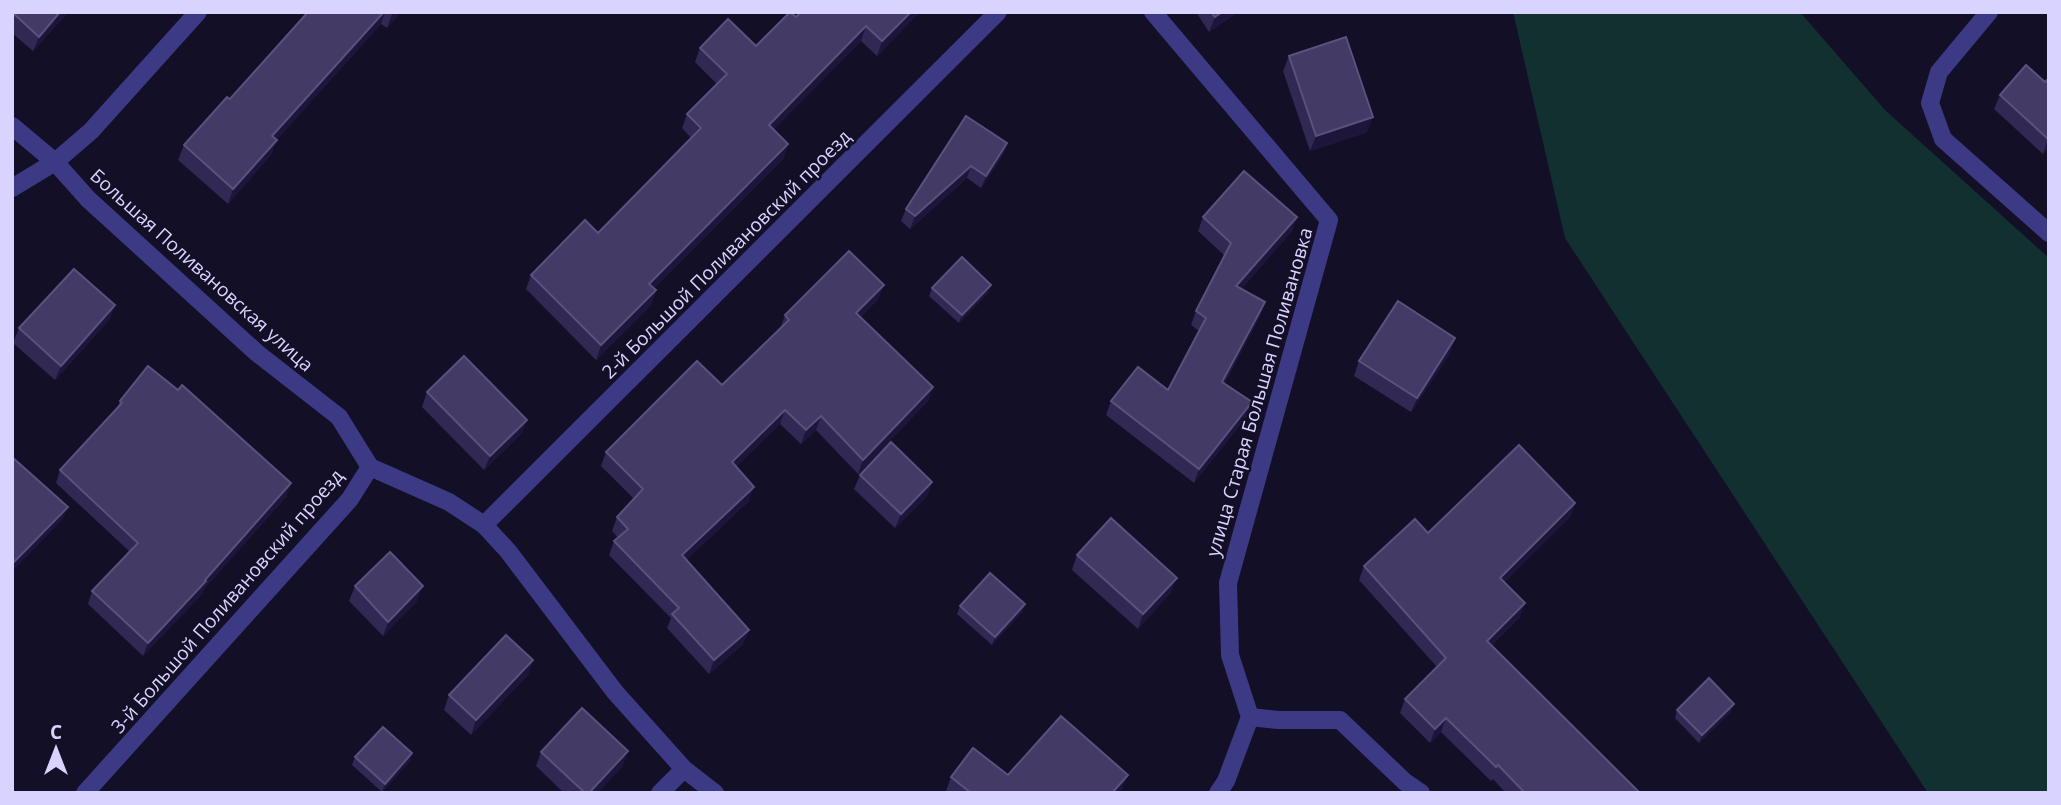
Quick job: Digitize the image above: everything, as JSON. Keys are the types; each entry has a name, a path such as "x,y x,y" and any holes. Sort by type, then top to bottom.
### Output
{"street":[{"path":"12,188 55,162 91,131 198,12"},
{"name":"2-й Большой Поливановский проезд","path":"484,524 998,12"},
{"name":"улица Старая Большая Поливановка","path":"1153,12 1329,220 1228,583 1230,655 1250,717"},
{"path":"1989,12 1940,72 1930,103 1943,139 2049,233"},
{"name":"Большая Поливановская улица","path":"12,126 55,162 88,199 257,353 339,417 370,467"},
{"path":"370,467 449,502 484,524 509,551 615,692 684,769 715,793"},
{"name":"3-й Большой Поливановский проезд","path":"85,793 350,499 370,467"},
{"path":"1218,793 1226,781 1250,717 1340,720 1405,782 1421,793"},
{"path":"660,793 684,769"}],"green space":[{"path":"1513,12 1800,12 1885,110 2049,258 2049,793 1928,793 1565,238"}],"building":[{"path":"12,12 60,12 39,37"},
{"path":"308,12 384,12 272,136 277,140 233,189 184,145 227,97 230,99"},
{"path":"790,12 796,17 801,12 911,12 882,41 866,26 769,125 788,144 649,284 656,290 601,345 531,275 585,220 598,233 701,128 687,114 727,74 700,48 728,19 756,46"},
{"path":"1346,37 1373,117 1316,136 1289,56"},
{"path":"2026,65 2045,82 2049,78 2048,139 2000,95"},
{"path":"966,116 1007,143 986,176 971,166 915,216 906,209"},
{"path":"1244,171 1297,217 1236,286 1265,302 1222,382 1252,402 1199,469 1111,401 1138,367 1168,390 1206,318 1196,311 1231,243 1203,217"},
{"path":"849,251 884,285 856,313 933,387 863,460 821,416 806,430 785,410 732,462 754,487 682,555 749,630 714,660 672,614 679,608 614,541 628,529 617,517 643,489 606,452 697,361 722,385 789,320 785,315"},
{"path":"962,257 991,285 962,315 932,288"},
{"path":"74,269 115,305 61,366 19,328"},
{"path":"1398,301 1455,338 1417,398 1359,361"},
{"path":"464,356 527,420 490,456 427,392"},
{"path":"148,366 178,390 182,385 291,483 148,643 92,591 138,543 60,470 122,403 120,401"},
{"path":"891,442 932,482 901,514 860,475"},
{"path":"1519,445 1575,503 1500,578 1525,603 1487,641 1640,793 1525,793 1446,718 1435,729 1405,699 1446,658 1364,566 1415,519 1428,533"},
{"path":"12,457 68,507 12,564"},
{"path":"1111,518 1177,578 1143,614 1077,555"},
{"path":"390,552 423,586 388,622 355,586"},
{"path":"990,573 1025,604 995,637 960,606"},
{"path":"506,635 533,660 476,720 449,695"},
{"path":"1709,678 1734,704 1702,735 1677,710"},
{"path":"582,708 628,751 589,793 585,793 541,752"},
{"path":"1061,716 1128,775 1112,793 971,793 951,777 973,748 1008,775"},
{"path":"383,727 412,753 385,784 355,757"}]}
